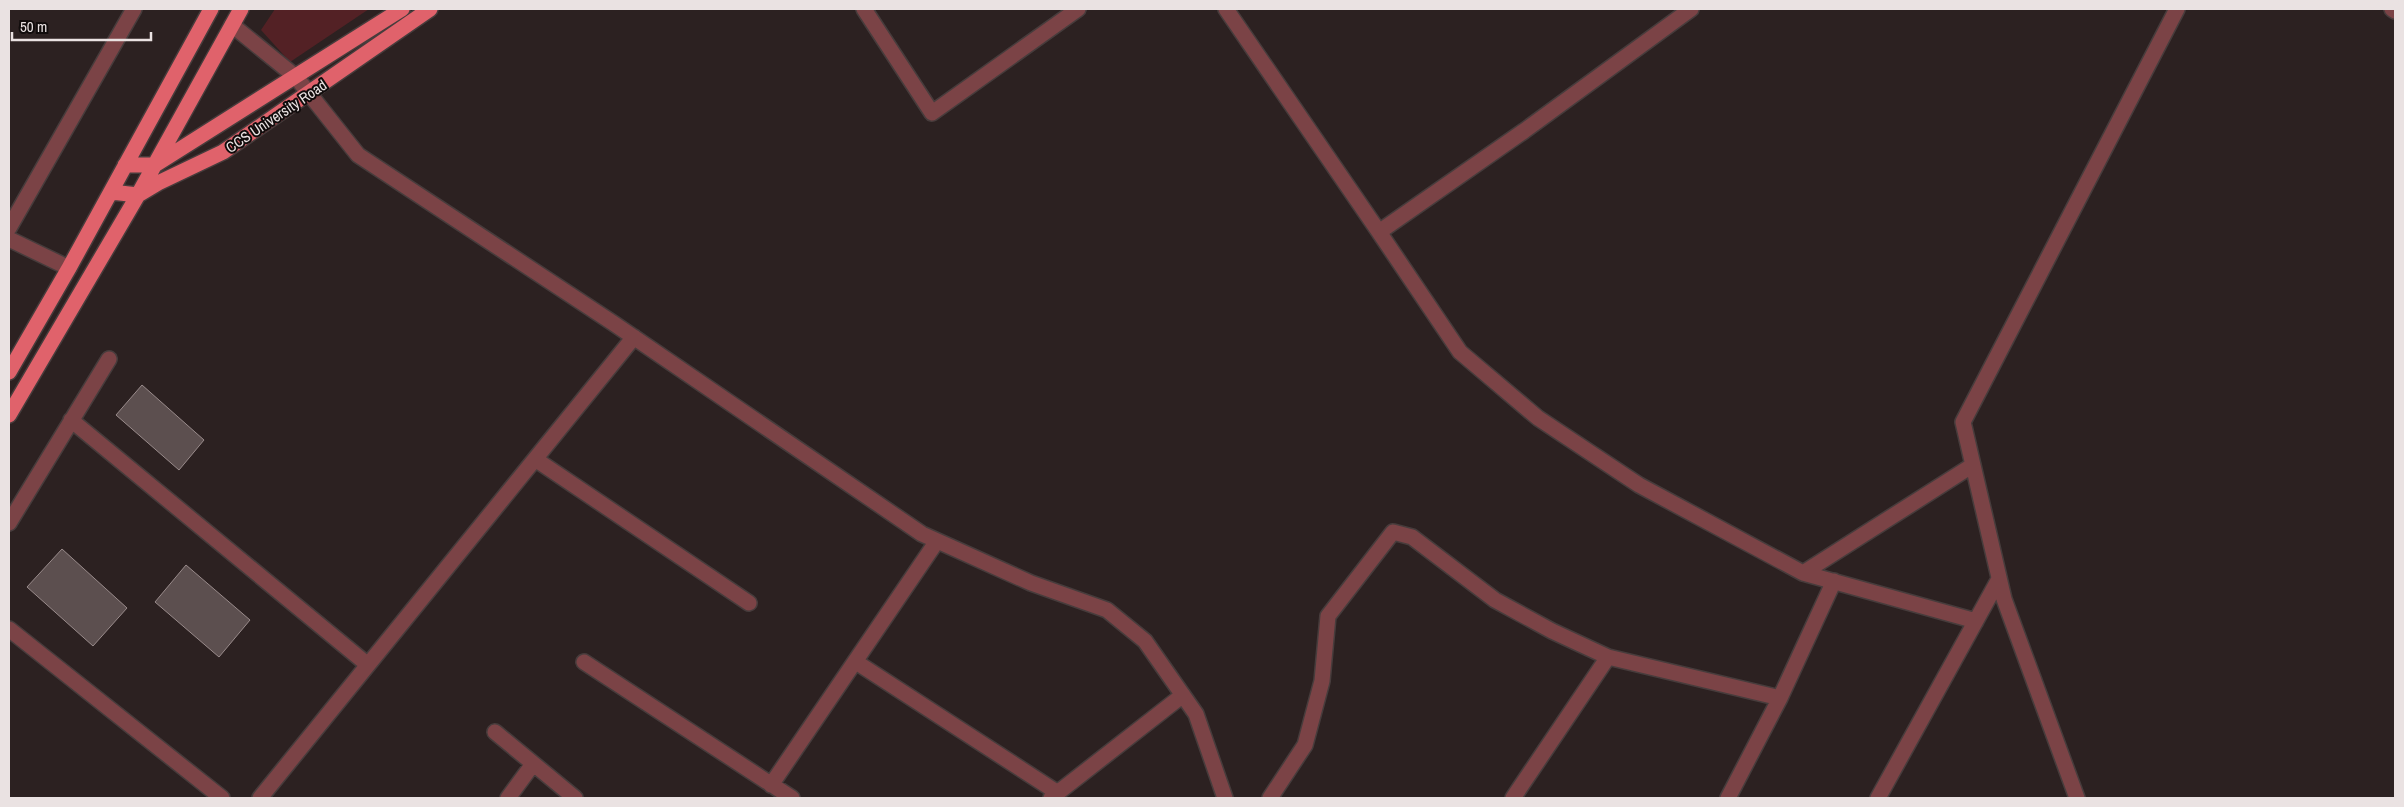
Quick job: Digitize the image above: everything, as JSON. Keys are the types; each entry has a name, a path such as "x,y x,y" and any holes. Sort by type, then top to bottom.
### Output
{"highway":[{"path":"9,372 13,352 69,268 211,9"},
{"path":"9,415 138,195 241,9"},
{"name":"CCS University Road","path":"155,165 402,9"},
{"name":"CCS University Road","path":"138,195 158,183 223,152 430,9"},
{"path":"125,165 155,165"},
{"path":"111,192 138,195"}],"street":[{"path":"9,228 134,9"},
{"path":"864,9 932,113 1078,9"},
{"path":"1226,9 1460,352 1538,418 1639,485 1803,573 1976,621"},
{"path":"1379,232 1524,131 1691,9"},
{"path":"2077,798 2004,598 1963,422 2176,9"},
{"path":"232,25 296,77 358,155 634,337 922,534 1031,583 1107,610 1145,641 1196,714 1225,798"},
{"path":"9,239 69,268"},
{"path":"260,798 634,337"},
{"path":"9,523 109,359"},
{"path":"71,420 368,665"},
{"path":"535,458 748,603"},
{"path":"1803,573 1973,464"},
{"path":"1270,798 1305,745 1322,682 1328,616 1392,532 1412,537 1495,600 1552,631 1608,656 1780,698"},
{"path":"771,785 937,541"},
{"path":"1878,798 2000,579"},
{"path":"1728,798 1780,698 1834,581"},
{"path":"9,630 222,798"},
{"path":"1513,798 1608,656"},
{"path":"584,662 792,798"},
{"path":"856,662 1055,795 1183,695"},
{"path":"495,732 575,798"},
{"path":"508,798 533,764"}],"shaded area":[{"path":"275,9 369,9 290,62 261,30"}],"building":[{"path":"142,385 204,440 179,470 116,415"},
{"path":"62,549 127,608 93,646 27,587"},
{"path":"186,565 250,620 219,657 155,602"}]}
